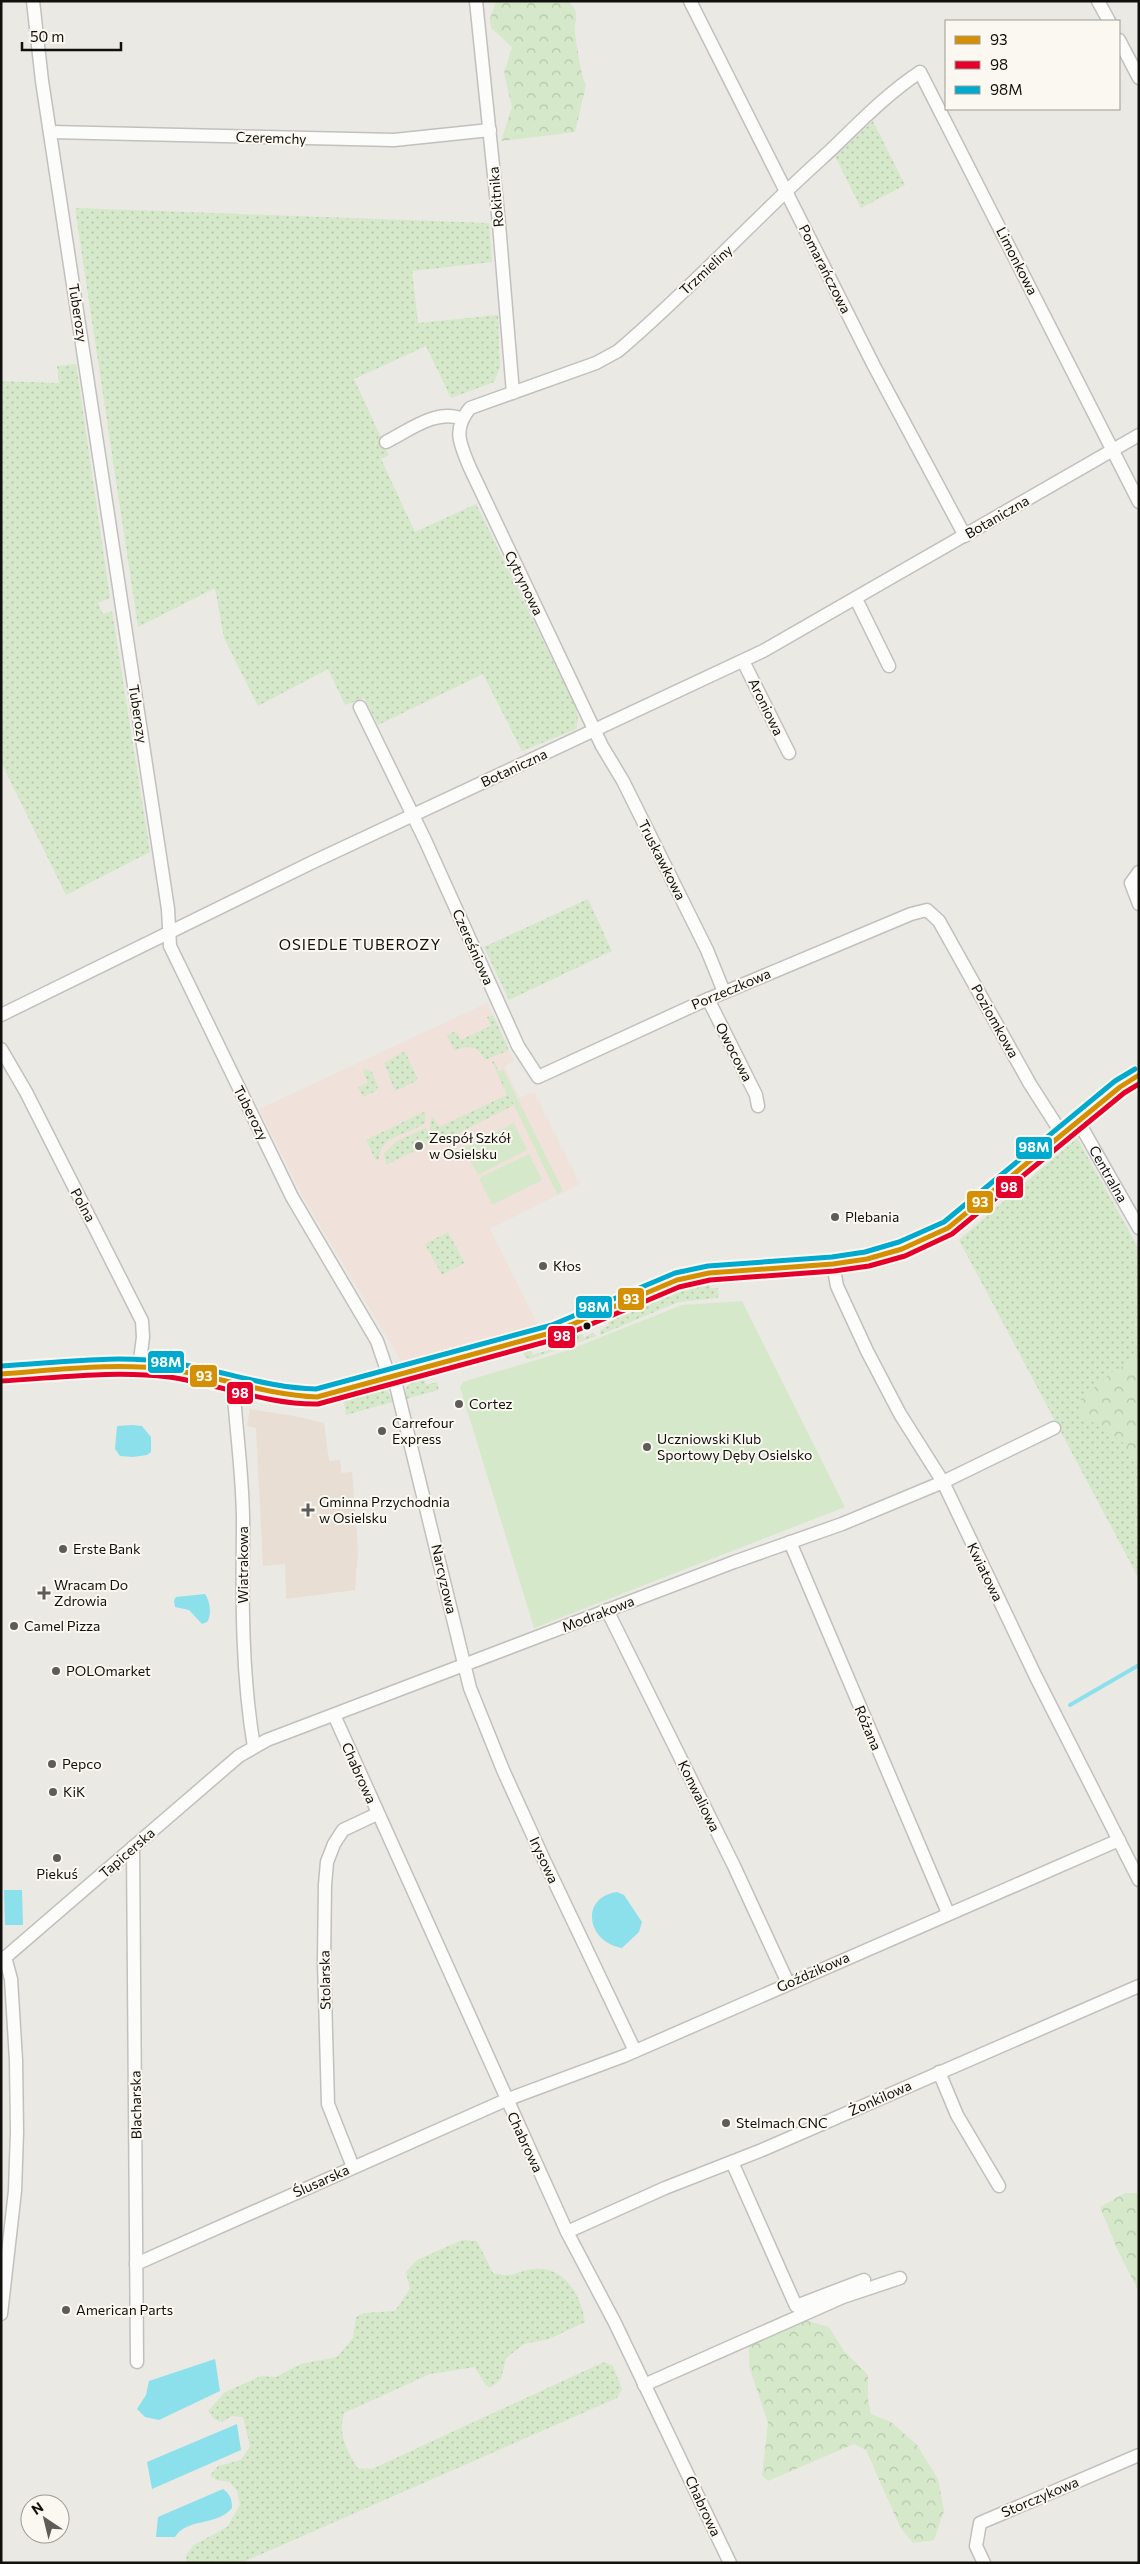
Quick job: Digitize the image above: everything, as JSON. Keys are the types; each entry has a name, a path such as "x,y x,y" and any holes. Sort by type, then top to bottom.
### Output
{"street":[{"name":"Tuberozy","path":"33,1 35,32 168,909 172,951 292,1197 377,1341 392,1378"},
{"name":"Rokitnika","path":"476,1 490,130 513,393"},
{"name":"Pomarańczowa","path":"690,1 874,366 965,536"},
{"path":"1098,1 1108,20"},
{"path":"1120,42 1139,78"},
{"name":"Trzmieliny","path":"462,419 470,408 596,362 618,351 739,240 785,191 876,106 920,72"},
{"name":"Limonkowa","path":"920,72 1139,502"},
{"name":"Czeremchy","path":"51,132 394,140 490,130"},
{"path":"386,442 439,416 453,415 462,419"},
{"name":"Cytrynowa","path":"462,419 458,432 461,447 494,522 595,731"},
{"name":"Botaniczna","path":"169,931 743,661 856,599 1139,436"},
{"path":"856,599 889,666"},
{"name":"Aroniowa","path":"743,661 789,753"},
{"name":"Czereśniowa","path":"360,707 518,1046 538,1077"},
{"name":"Truskawkowa","path":"595,731 707,950 724,992"},
{"path":"1139,872 1131,883 1139,904"},
{"name":"Porzeczkowa","path":"538,1077 724,992 911,914 927,910"},
{"name":"Poziomkowa","path":"927,910 932,912 939,921 1030,1084 1062,1134"},
{"path":"1,1014 169,931"},
{"name":"Owocowa","path":"708,999 756,1094 758,1106"},
{"name":"Polna","path":"1,1049 26,1092 142,1321 143,1337 139,1368"},
{"path":"1,1374 139,1368 170,1370 290,1395 318,1397 554,1332 678,1280 709,1273 833,1264 898,1250 937,1234 972,1209 1078,1121 1139,1075"},
{"name":"Centralna","path":"1078,1121 1139,1228"},
{"name":"Kwiatowa","path":"833,1264 837,1286 867,1351 900,1414 943,1482 1036,1677 1138,1879"},
{"name":"Narcyzowa","path":"392,1378 465,1665"},
{"name":"Wiatrakowa","path":"237,1383 234,1395 243,1531 241,1564 247,1700 254,1747"},
{"name":"Modrakowa","path":"254,1747 285,1732 607,1610 842,1524 943,1482 1054,1428"},
{"name":"Różana","path":"790,1542 948,1912"},
{"name":"Konwaliowa","path":"607,1610 734,1866 788,1983"},
{"name":"Irysowa","path":"465,1665 470,1688 507,1779 635,2051"},
{"name":"Chabrowa","path":"334,1715 567,2232 615,2323 727,2562"},
{"name":"Tapicerska","path":"3,1959 239,1756 254,1747"},
{"name":"Stolarska","path":"353,2167 328,2104 324,1961 327,1862 334,1844 343,1830 377,1814"},
{"name":"Goździkowa","path":"506,2100 635,2051 948,1912 1119,1840"},
{"name":"Blacharska","path":"133,1847 137,2362"},
{"path":"1,2314 15,2191 17,2132 16,2060 11,1978 3,1959"},
{"name":"Żonkilowa","path":"567,2232 665,2188 732,2162 1139,1986"},
{"path":"939,2072 957,2115 999,2186"},
{"name":"Ślusarska","path":"136,2264 506,2100"},
{"path":"732,2162 796,2306 864,2280"},
{"path":"644,2385 843,2297 900,2278"},
{"name":"Storczykowa","path":"984,2563 976,2546 980,2523 1139,2455"}],"shaded area":[{"name":"Zespół Szkół w Osielsku","path":"487,1003 514,1061 505,1066 519,1098 534,1092 580,1184 490,1229 538,1325 403,1364 303,1197 259,1109"},
{"name":"Gminna Przychodnia w Osielsku","path":"250,1409 324,1423 329,1461 340,1460 341,1473 352,1472 358,1550 355,1590 286,1599 285,1564 263,1566 256,1428 247,1426"}],"green space":[{"path":"496,1 568,1 573,6 576,14 575,34 581,69 586,85 575,132 501,141 512,107 504,73 512,47 491,28 490,19"},
{"path":"873,121 905,185 861,208 835,156"},
{"path":"75,208 489,223 492,262 412,271 418,323 498,315 500,367 494,382 451,398 426,346 354,379 389,455 381,459 415,532 476,504 577,710 578,720 576,729 522,751 483,674 378,725 364,698 345,705 328,669 258,706 224,638 215,588 138,627"},
{"path":"76,364 110,598 98,603 103,614 112,611 150,852 66,895 1,762 1,381 59,383 57,366"},
{"path":"588,899 612,951 509,1000 484,947"},
{"path":"493,1015 509,1050 485,1060 473,1048 465,1047 455,1051 447,1035 456,1031 460,1040 491,1026 487,1017"},
{"path":"405,1051 418,1080 395,1091 384,1063"},
{"path":"494,1061 514,1105 441,1142 439,1139 436,1141 430,1129 431,1118 433,1117 439,1127 507,1095 492,1062"},
{"path":"366,1069 372,1072 378,1087 376,1091 363,1097 358,1087 368,1083 363,1071"},
{"path":"503,1069 563,1191 557,1194 498,1072"},
{"path":"426,1111 425,1123 390,1140 384,1145 379,1159 376,1161 366,1140"},
{"path":"514,1123 527,1150 478,1175 464,1148"},
{"path":"426,1128 433,1142 386,1165 384,1153 397,1141"},
{"path":"1077,1138 1139,1249 1139,1579 959,1240"},
{"path":"529,1154 542,1180 492,1205 479,1178"},
{"path":"448,1232 465,1263 442,1275 425,1244"},
{"path":"707,1281 711,1288 718,1288 719,1296 717,1298 678,1302 600,1335 600,1330 609,1325 608,1322 631,1307 668,1291"},
{"name":"Uczniowski Klub Sportowy Dęby Osielsko","path":"742,1301 845,1507 534,1628 460,1387 463,1382 566,1351 682,1305"},
{"path":"592,1333 597,1336 530,1359 525,1357 522,1348 530,1346 532,1355 550,1350 547,1341 582,1334 584,1338"},
{"path":"1139,1357 1139,1469 1127,1446 1102,1426 1082,1418 1080,1400 1112,1372"},
{"path":"423,1375 426,1385 437,1382 439,1390 405,1399 409,1384"},
{"path":"374,1389 387,1391 396,1401 346,1415 344,1402 348,1397"},
{"path":"1125,2193 1139,2193 1139,2292 1119,2253 1100,2207"},
{"path":"462,2240 477,2241 493,2273 511,2275 535,2269 546,2269 555,2272 576,2293 585,2322 549,2339 524,2344 506,2358 501,2379 490,2388 485,2384 475,2367 430,2374 344,2413 342,2428 344,2442 358,2468 372,2469 604,2362 613,2366 622,2389 617,2398 241,2563 186,2563 186,2555 194,2545 227,2527 240,2505 237,2491 230,2482 216,2480 210,2475 218,2466 241,2460 250,2446 243,2417 232,2416 222,2422 214,2419 208,2411 225,2392 261,2376 276,2377 301,2364 337,2357 353,2338 356,2317 364,2313 395,2311 410,2289 406,2272 417,2260"},
{"path":"804,2320 829,2327 844,2351 868,2375 868,2400 871,2414 891,2422 917,2445 938,2479 944,2511 934,2540 913,2543 900,2527 866,2450 854,2444 768,2481 762,2475 768,2423 749,2366 749,2344"}],"water":[{"path":"117,1426 142,1426 151,1437 151,1452 147,1455 120,1456 115,1449"},
{"path":"205,1594 210,1608 210,1616 207,1622 202,1624 189,1610 175,1607 174,1600 176,1597"},
{"path":"4,1890 22,1890 23,1925 5,1925"},
{"path":"617,1892 624,1895 642,1922 639,1932 622,1948 610,1944 601,1937 595,1929 592,1920 593,1910 597,1902 605,1896"},
{"path":"215,2359 220,2391 159,2420 145,2417 137,2409 146,2395 149,2381"},
{"path":"237,2424 241,2450 152,2489 147,2462"},
{"path":"223,2489 229,2495 232,2505 232,2508 225,2514 218,2518 187,2527 175,2537 156,2537 158,2517"}],"waterway":[{"path":"1070,1705 1139,1665"}],"transit line":[{"name":"98M","path":"1,1366 109,1359 152,1360 191,1366 280,1386 316,1389 552,1325 675,1273 708,1266 832,1257 865,1252 899,1242 944,1222 1115,1081 1135,1069"},
{"name":"93","path":"1,1374 108,1367 151,1368 190,1373 280,1393 317,1397 554,1332 677,1280 709,1273 833,1264 867,1259 902,1249 948,1228 1120,1087 1139,1075"},
{"name":"98","path":"1,1381 106,1374 148,1375 188,1380 262,1398 318,1404 556,1339 679,1287 710,1280 834,1271 869,1266 905,1256 952,1234 1124,1093 1139,1084"}],"place":[{"name":"Zespół Szkół w Osielsku","path":"419,1146"},
{"name":"Plebania","path":"835,1217"},
{"name":"Kłos","path":"543,1266"},
{"name":"Cortez","path":"459,1404"},
{"name":"Carrefour Express","path":"382,1431"},
{"name":"Uczniowski Klub Sportowy Dęby Osielsko","path":"647,1447"},
{"name":"Gminna Przychodnia w Osielsku","path":"308,1510"},
{"name":"Erste Bank","path":"63,1549"},
{"name":"Wracam Do Zdrowia","path":"44,1593"},
{"name":"Camel Pizza","path":"14,1626"},
{"name":"POLOmarket","path":"56,1671"},
{"name":"Pepco","path":"52,1764"},
{"name":"KiK","path":"53,1792"},
{"name":"Piekuś","path":"57,1858"},
{"name":"Stelmach CNC","path":"726,2123"},
{"name":"American Parts","path":"66,2310"}],"district":[{"name":"OSIEDLE TUBEROZY","path":"360,945"}]}
